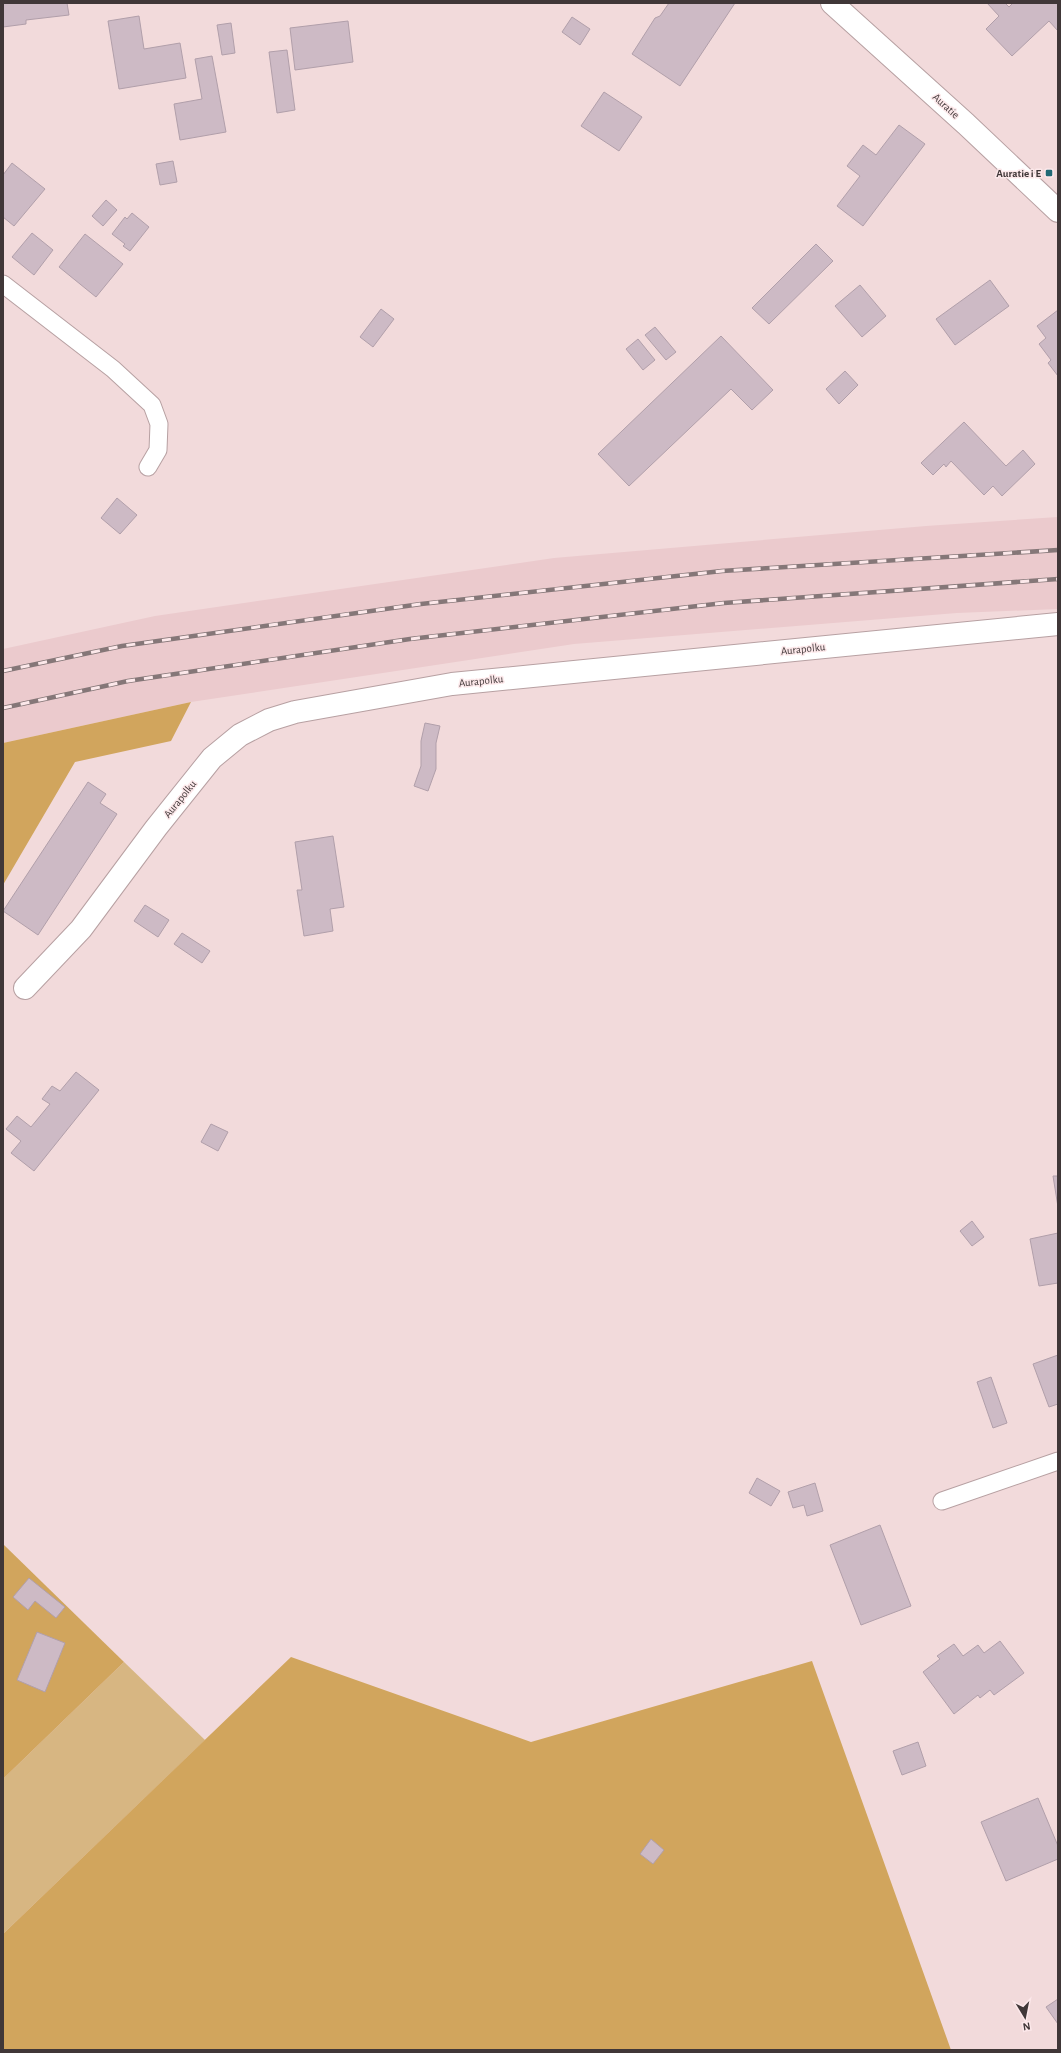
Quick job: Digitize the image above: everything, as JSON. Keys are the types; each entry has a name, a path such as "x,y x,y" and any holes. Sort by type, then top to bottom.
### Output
{"street":[{"name":"Auratie","path":"832,3 966,124 1058,211"},
{"name":"Aurapolku","path":"25,988 81,929 156,828 212,758 240,735 269,720 295,712 452,684 1058,624"}],"lane":[{"path":"3,284 113,370 152,405 159,424 158,450 148,467"},
{"path":"942,1500 1058,1461"}],"shaded area":[{"path":"1058,517 1058,609 957,613 574,644 191,702 3,743 3,649 155,616 554,558 926,526"},
{"path":"191,702 171,741 75,762 3,885 3,743"},
{"path":"3,1544 124,1662 3,1779"},
{"path":"291,1657 531,1742 812,1661 951,2050 3,2050 3,1934"},
{"path":"124,1662 205,1740 3,1934 3,1779"}],"building":[{"path":"3,3 67,3 69,15 26,20 26,24 3,27"},
{"path":"669,3 735,3 680,86 632,54 655,18 660,16"},
{"path":"987,3 1005,3 1009,7 1013,3 1058,3 1058,31 1049,21 1012,56 986,29 999,16"},
{"path":"139,16 144,49 180,43 186,78 119,89 108,21"},
{"path":"572,17 590,29 580,45 562,32"},
{"path":"348,21 353,62 295,70 290,28"},
{"path":"231,23 235,53 222,55 217,25"},
{"path":"287,50 295,110 277,113 269,52"},
{"path":"212,56 226,132 180,140 174,104 202,99 195,59"},
{"path":"604,92 642,117 619,151 581,126"},
{"path":"899,125 925,144 863,226 837,206 860,176 847,166 863,145 876,155"},
{"path":"173,161 177,182 160,185 156,164"},
{"path":"12,163 45,189 14,226 3,217 3,175"},
{"path":"106,200 117,210 103,226 92,216"},
{"path":"132,213 149,227 130,251 123,246 125,244 112,234 125,217 127,219"},
{"path":"32,233 53,250 34,275 12,257"},
{"path":"85,234 123,264 96,297 59,267"},
{"path":"816,244 833,261 769,324 752,308"},
{"path":"990,280 1009,306 955,345 936,319"},
{"path":"860,285 886,316 862,337 835,306"},
{"path":"381,309 394,319 373,347 360,337"},
{"path":"1058,310 1058,376 1048,363 1051,360 1039,344 1046,338 1037,326"},
{"path":"655,327 676,352 666,360 645,335"},
{"path":"721,336 773,390 752,410 731,389 629,486 598,454"},
{"path":"638,339 655,360 643,370 626,349"},
{"path":"845,371 858,385 839,404 826,389"},
{"path":"964,422 1006,466 1023,450 1035,464 1002,496 993,486 984,495 951,461 946,467 944,464 933,475 921,463"},
{"path":"117,498 137,515 120,534 101,518"},
{"path":"425,723 440,726 436,743 436,769 428,791 414,786 421,766 421,741"},
{"path":"88,782 106,794 100,803 117,814 38,935 3,911"},
{"path":"333,836 344,907 330,909 333,931 304,936 297,890 302,890 295,842"},
{"path":"145,905 169,920 158,937 134,921"},
{"path":"182,933 210,951 202,963 174,944"},
{"path":"76,1072 99,1090 34,1171 11,1153 21,1141 6,1129 17,1116 31,1127 50,1104 42,1099 52,1086 60,1091"},
{"path":"211,1124 228,1132 218,1151 201,1142"},
{"path":"1053,1176 1058,1176 1058,1207"},
{"path":"972,1221 984,1237 972,1246 960,1231"},
{"path":"1058,1233 1058,1283 1039,1286 1030,1239"},
{"path":"1058,1355 1058,1404 1049,1407 1033,1364"},
{"path":"991,1377 1007,1423 993,1428 977,1382"},
{"path":"757,1478 780,1491 771,1506 749,1493"},
{"path":"815,1483 823,1511 807,1516 804,1505 793,1508 788,1492"},
{"path":"880,1525 911,1606 861,1625 830,1545"},
{"path":"29,1578 65,1607 56,1618 35,1601 28,1610 13,1597"},
{"path":"37,1632 65,1643 45,1692 17,1680"},
{"path":"1000,1641 1024,1673 994,1695 990,1690 980,1698 978,1695 954,1714 923,1672 940,1659 937,1656 954,1644 963,1656 978,1645 984,1653"},
{"path":"918,1742 926,1766 902,1775 893,1751"},
{"path":"1038,1798 1058,1846 1058,1859 1006,1881 981,1822"},
{"path":"651,1839 664,1850 653,1864 640,1854"},
{"path":"1058,1999 1058,2024 1046,2007"}],"railway":[{"path":"3,671 122,646 421,604 722,571 1058,550"},
{"path":"3,708 128,681 410,639 724,603 1058,579"}],"place":[{"name":"Auratie i E","path":"1049,173"}]}
